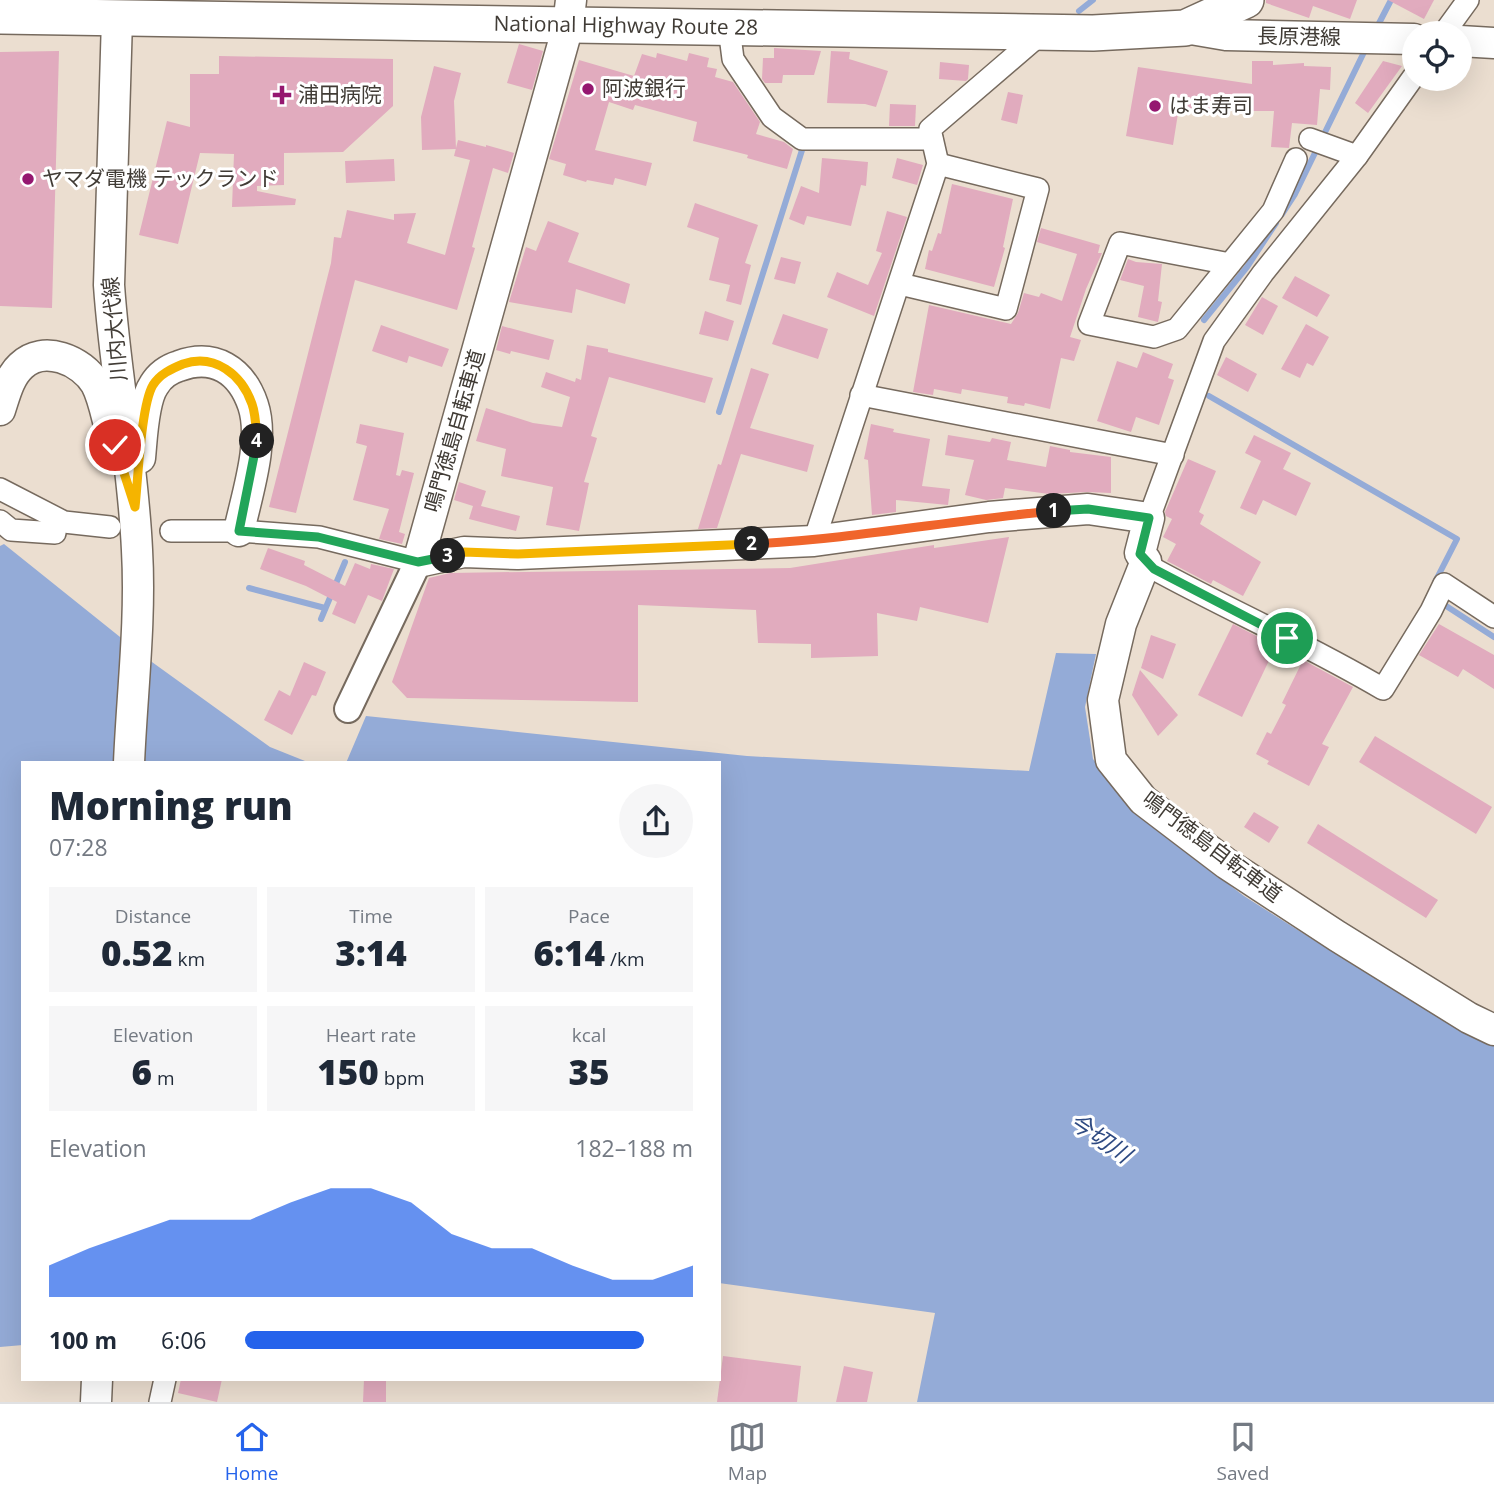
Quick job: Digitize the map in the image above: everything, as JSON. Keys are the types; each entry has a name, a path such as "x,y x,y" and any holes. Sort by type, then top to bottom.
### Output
{"highway":[{"name":"National Highway Route 28","path":"0,16 101,13 569,13 729,28 1093,33 1185,28 1246,0"}],"main road":[{"name":"川内大代線","path":"101,13 109,285 135,507 137,554 129,761"},
{"name":"鳴門徳島自転車道","path":"418,562 569,13"},
{"name":"長原港線","path":"1185,28 1226,35 1402,39"},
{"path":"1472,42 1494,43"},
{"path":"0,410 10,382 22,365 40,357 59,355 79,366 96,383 135,507"},
{"path":"135,507 145,412 153,386 168,370 193,361 217,363 239,378 253,406 257,440 239,531"},
{"path":"418,562 464,552 518,554 814,541 989,517 1088,509 1149,518"},
{"name":"鳴門徳島自転車道","path":"1149,518 1140,554 1146,561 1121,624 1103,699 1111,760 1143,800 1227,864 1469,1018 1494,1030"},
{"path":"96,1402 97,1381"}],"street":[{"path":"1453,21 1468,0"},
{"path":"729,28 733,59 772,117 803,139 932,139"},
{"path":"814,541 938,164 930,129 1043,32"},
{"path":"1149,518 1214,341 1357,156 1403,91"},
{"path":"1311,139 1357,156"},
{"path":"1230,264 1120,243 1089,324 1154,337 1177,329 1230,264 1273,211 1296,159"},
{"path":"900,284 1006,309 1038,189 938,164"},
{"path":"1273,211 1302,225"},
{"path":"861,395 1173,455"},
{"path":"0,489 64,522 110,527"},
{"path":"0,521 11,530 55,533"},
{"path":"171,530 239,531 318,537 418,562 348,709"},
{"path":"1146,561 1154,569 1383,689 1431,611 1444,584 1494,617"},
{"path":"160,1402 165,1381"}],"water":[{"path":"4,544 145,657 270,747 305,761 21,761 21,1345 0,1347 0,546"},
{"name":"今切川","path":"1056,653 1096,654 1085,707 1093,759 1121,795 1186,852 1244,896 1355,966 1494,1044 1494,1402 917,1402 935,1313 721,1283 721,761 347,761 366,716 747,756 1029,771"}],"building":[{"path":"1266,0 1357,0 1350,19 1313,6 1309,18 1266,3"},
{"path":"1388,0 1434,0 1424,19"},
{"path":"519,44 543,51 532,90 507,83"},
{"path":"774,48 821,51 814,75 783,75 782,83 765,83 762,79 763,58 774,58"},
{"name":"ヤマダ電機 テックランド","path":"59,51 52,308 0,306 0,52"},
{"path":"831,51 850,52 849,59 888,71 876,107 827,103"},
{"path":"657,53 687,61 689,53 709,58 707,67 717,69 715,77 733,82 760,122 756,134 784,142 793,149 787,169 747,158 748,155 693,141 697,122 635,105 633,110 609,102 595,150 652,163 646,186 615,178 613,185 586,182 563,175 566,164 549,159 579,60 634,76 642,54 656,58"},
{"path":"219,56 393,59 393,106 343,152 284,153 284,185 257,186 257,191 296,199 295,205 232,207 234,154 200,153 178,244 139,235 167,121 190,127 190,74 219,74"},
{"path":"1252,61 1273,61 1273,65 1304,63 1304,66 1331,67 1330,90 1320,89 1317,125 1292,123 1289,148 1271,147 1274,111 1223,111 1223,115 1179,107 1173,145 1126,136 1138,67 1252,84"},
{"path":"1383,61 1402,66 1368,113 1355,103"},
{"path":"940,62 969,65 968,79 939,79"},
{"path":"434,66 461,73 454,101 456,149 422,150 421,117"},
{"path":"1008,92 1023,95 1017,124 1001,120"},
{"path":"890,104 916,105 915,126 889,126"},
{"path":"458,140 514,153 508,173 493,168 472,247 475,248 457,310 355,280 296,513 269,507 331,263 334,237 341,238 347,210 394,220 394,214 416,213 407,243 445,255 470,160 454,156"},
{"path":"822,158 868,162 866,186 861,185 851,226 807,216 804,225 789,219 801,186 819,193"},
{"path":"897,158 923,165 917,185 892,178"},
{"path":"394,159 395,181 346,183 345,161"},
{"path":"952,184 1013,199 1003,247 1005,248 994,287 925,269 929,250 932,251 938,233 941,234"},
{"path":"695,203 758,225 745,263 751,265 741,305 726,301 730,285 709,280 719,238 687,227"},
{"path":"887,211 907,217 874,316 827,297 837,272 868,285 882,253 876,251"},
{"path":"548,221 579,233 568,262 630,284 625,304 576,289 572,313 509,302 526,247 536,251"},
{"path":"1041,228 1100,245 1098,253 1102,253 1086,289 1070,337 1081,340 1074,361 1061,358 1050,409 1025,403 1024,406 1007,403 1008,397 962,389 961,394 934,389 933,395 913,392 929,305 1011,324 1018,313 1024,293 1039,297 1041,293 1062,301 1077,254 1037,242"},
{"path":"781,257 801,262 795,284 774,279"},
{"path":"1128,259 1162,264 1158,301 1162,302 1158,322 1138,317 1144,286 1120,280"},
{"path":"1295,276 1330,295 1317,317 1282,298"},
{"path":"1262,297 1278,306 1263,335 1245,325"},
{"path":"705,311 734,321 728,341 699,334"},
{"path":"783,314 828,329 818,359 772,344"},
{"path":"1306,324 1329,337 1313,366 1307,363 1300,378 1281,369"},
{"path":"381,325 449,349 442,367 409,356 407,363 372,351"},
{"path":"502,326 554,340 549,360 496,350"},
{"path":"587,345 713,378 705,403 609,377 591,436 597,438 584,482 589,483 579,531 546,525 553,487 501,476 506,449 476,441 486,408 533,423 562,427 570,397 541,387 546,372 575,382 576,378 581,380"},
{"path":"1143,352 1173,364 1168,378 1174,380 1159,425 1136,417 1131,432 1097,421 1117,361 1137,368"},
{"path":"1226,357 1257,374 1248,392 1217,375"},
{"path":"751,368 769,374 750,428 814,445 807,472 741,454 717,528 698,529 718,464 721,465"},
{"path":"360,424 404,433 396,475 400,476 402,470 414,473 399,532 405,534 402,544 379,539 389,509 353,500 367,446 356,443"},
{"path":"871,424 894,429 893,432 930,439 922,486 950,489 948,505 896,500 896,512 872,515 868,460 864,459"},
{"path":"948,435 990,442 992,438 1011,442 1007,460 1046,467 1050,446 1070,452 1111,457 1111,493 1049,494 1005,488 1003,498 986,500 965,495 974,460 945,455"},
{"path":"1254,435 1291,453 1283,469 1311,483 1296,516 1263,500 1256,515 1240,508 1261,461 1245,453"},
{"path":"1188,459 1216,471 1199,512 1204,515 1200,524 1261,562 1243,596 1213,580 1211,584 1167,561 1176,544 1163,537 1172,519 1166,516 1165,512"},
{"path":"459,482 486,491 481,506 520,516 516,531 469,519 473,506 454,500"},
{"path":"1009,537 988,623 920,607 917,621 877,613 878,656 811,658 811,644 758,643 756,610 638,605 638,702 407,698 392,682 429,578 450,573 790,568 934,545 934,548"},
{"path":"268,548 305,561 304,565 345,586 355,563 370,569 371,564 394,569 382,601 368,595 355,624 332,614 337,602 306,586 260,569"},
{"path":"1233,624 1276,646 1242,717 1198,695"},
{"path":"1439,624 1494,655 1494,689 1463,669 1458,677 1419,655"},
{"path":"1151,635 1176,644 1163,679 1141,668"},
{"path":"1303,660 1353,687 1322,744 1329,747 1309,786 1267,764 1269,761 1256,754 1267,732 1271,734 1286,705 1282,703"},
{"path":"304,662 326,672 316,696 312,695 292,735 264,720 279,690 290,696"},
{"path":"1140,670 1178,715 1158,736 1132,695"},
{"path":"1375,736 1492,807 1476,834 1359,762"},
{"path":"1254,812 1279,827 1269,843 1244,827"},
{"path":"1318,824 1438,900 1426,918 1307,843"},
{"path":"723,1356 801,1366 797,1402 717,1402"},
{"path":"844,1366 873,1372 867,1402 836,1402"},
{"path":"181,1381 222,1381 217,1402 178,1393"},
{"path":"364,1381 386,1381 386,1402 363,1402"}],"waterway":[{"path":"1079,11 1093,0"},
{"path":"1375,31 1391,0"},
{"path":"1282,214 1295,194 1367,46"},
{"path":"719,412 803,147"},
{"path":"1204,320 1247,267 1276,223"},
{"path":"1209,396 1457,539 1435,582"},
{"path":"321,619 345,562"},
{"path":"249,588 325,608"},
{"path":"1440,602 1494,637"}],"place":[{"name":"阿波銀行","path":"588,89"},
{"name":"浦田病院","path":"282,95"},
{"name":"はま寿司","path":"1155,106"},
{"name":"ヤマダ電機 テックランド","path":"28,179"}],"route":[{"path":"115,445 135,507 145,412 153,386 168,370 193,361 217,363 239,378 253,406 257,440 239,531 318,537 418,562 464,552 518,554 814,541 989,517 1088,509 1149,518 1140,554 1154,569 1287,638"}]}
